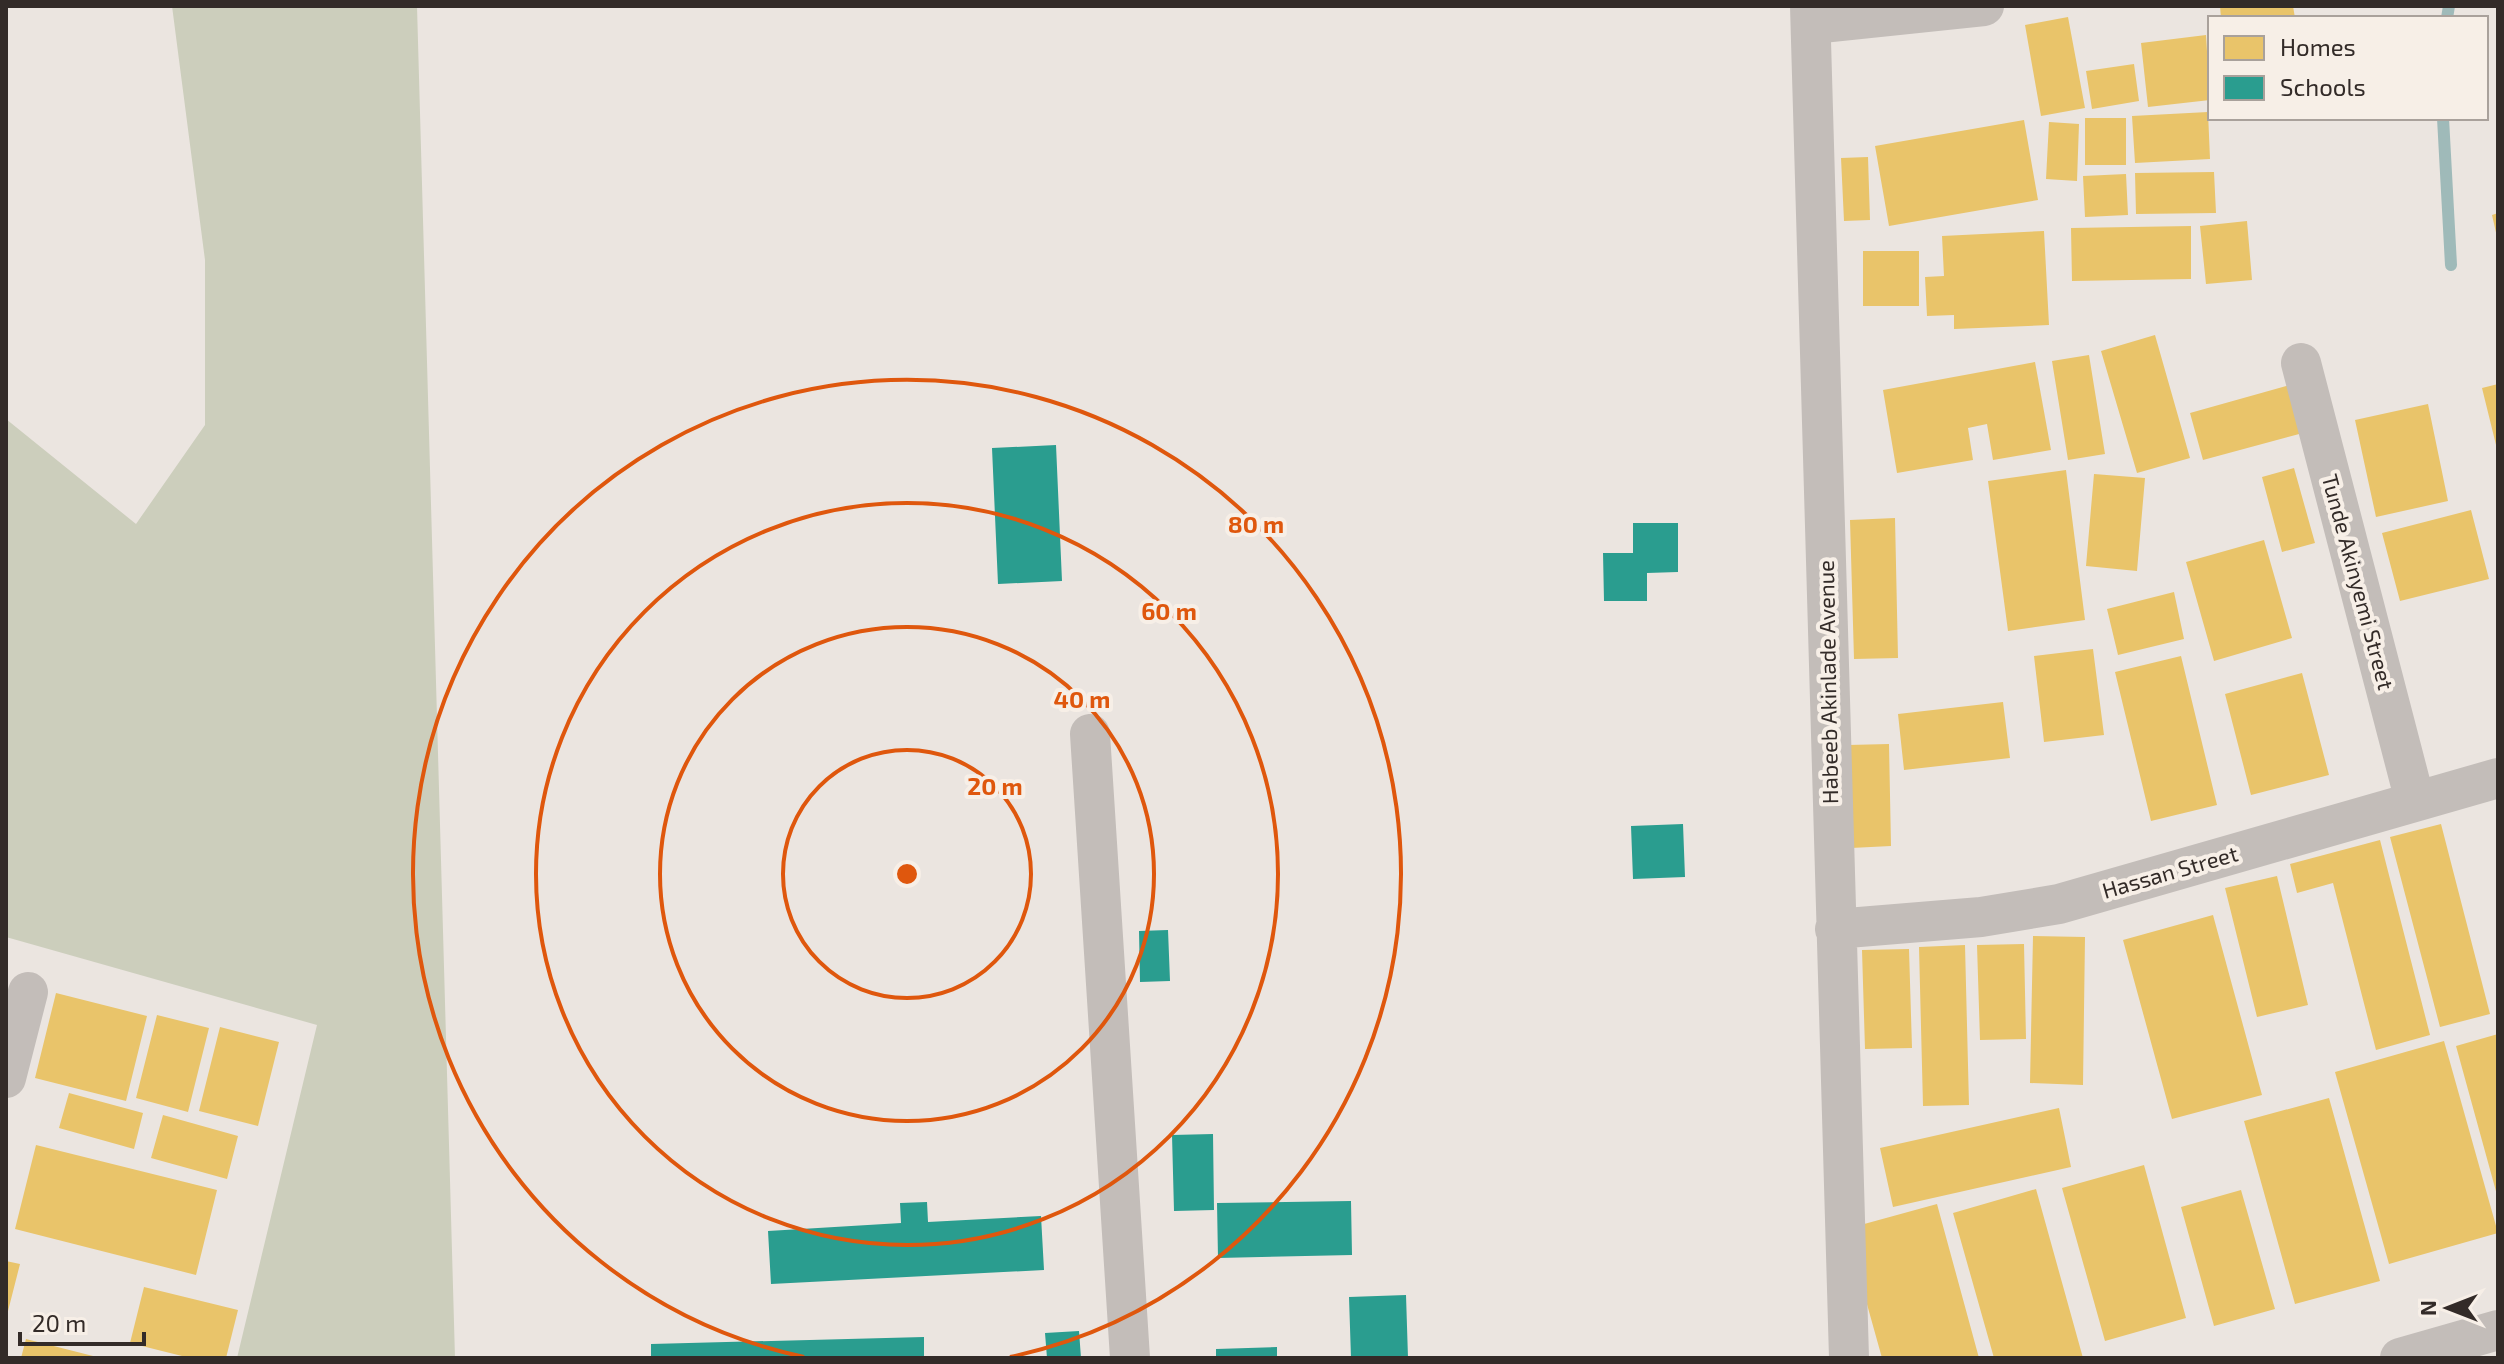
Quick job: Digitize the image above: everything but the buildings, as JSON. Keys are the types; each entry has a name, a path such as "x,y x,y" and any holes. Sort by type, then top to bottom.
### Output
{"street":[{"path":"1811,15 1984,6"},
{"name":"Habeeb Akinlade Avenue","path":"1811,15 1849,1358"},
{"name":"Tunde Akinyemi Street","path":"2301,363 2415,801"},
{"path":"1090,734 1130,1358"},
{"name":"Hassan Street","path":"1835,929 1981,917 2059,904 2498,778"},
{"path":"6,1078 28,992"},
{"path":"2400,1358 2498,1330"}],"green space":[{"path":"172,6 417,6 455,1358 237,1358 317,1025 6,937 6,419 136,524 205,425 205,260"}],"waterway":[{"path":"2447,16 2449,6"},
{"path":"2443,120 2451,265"}]}
